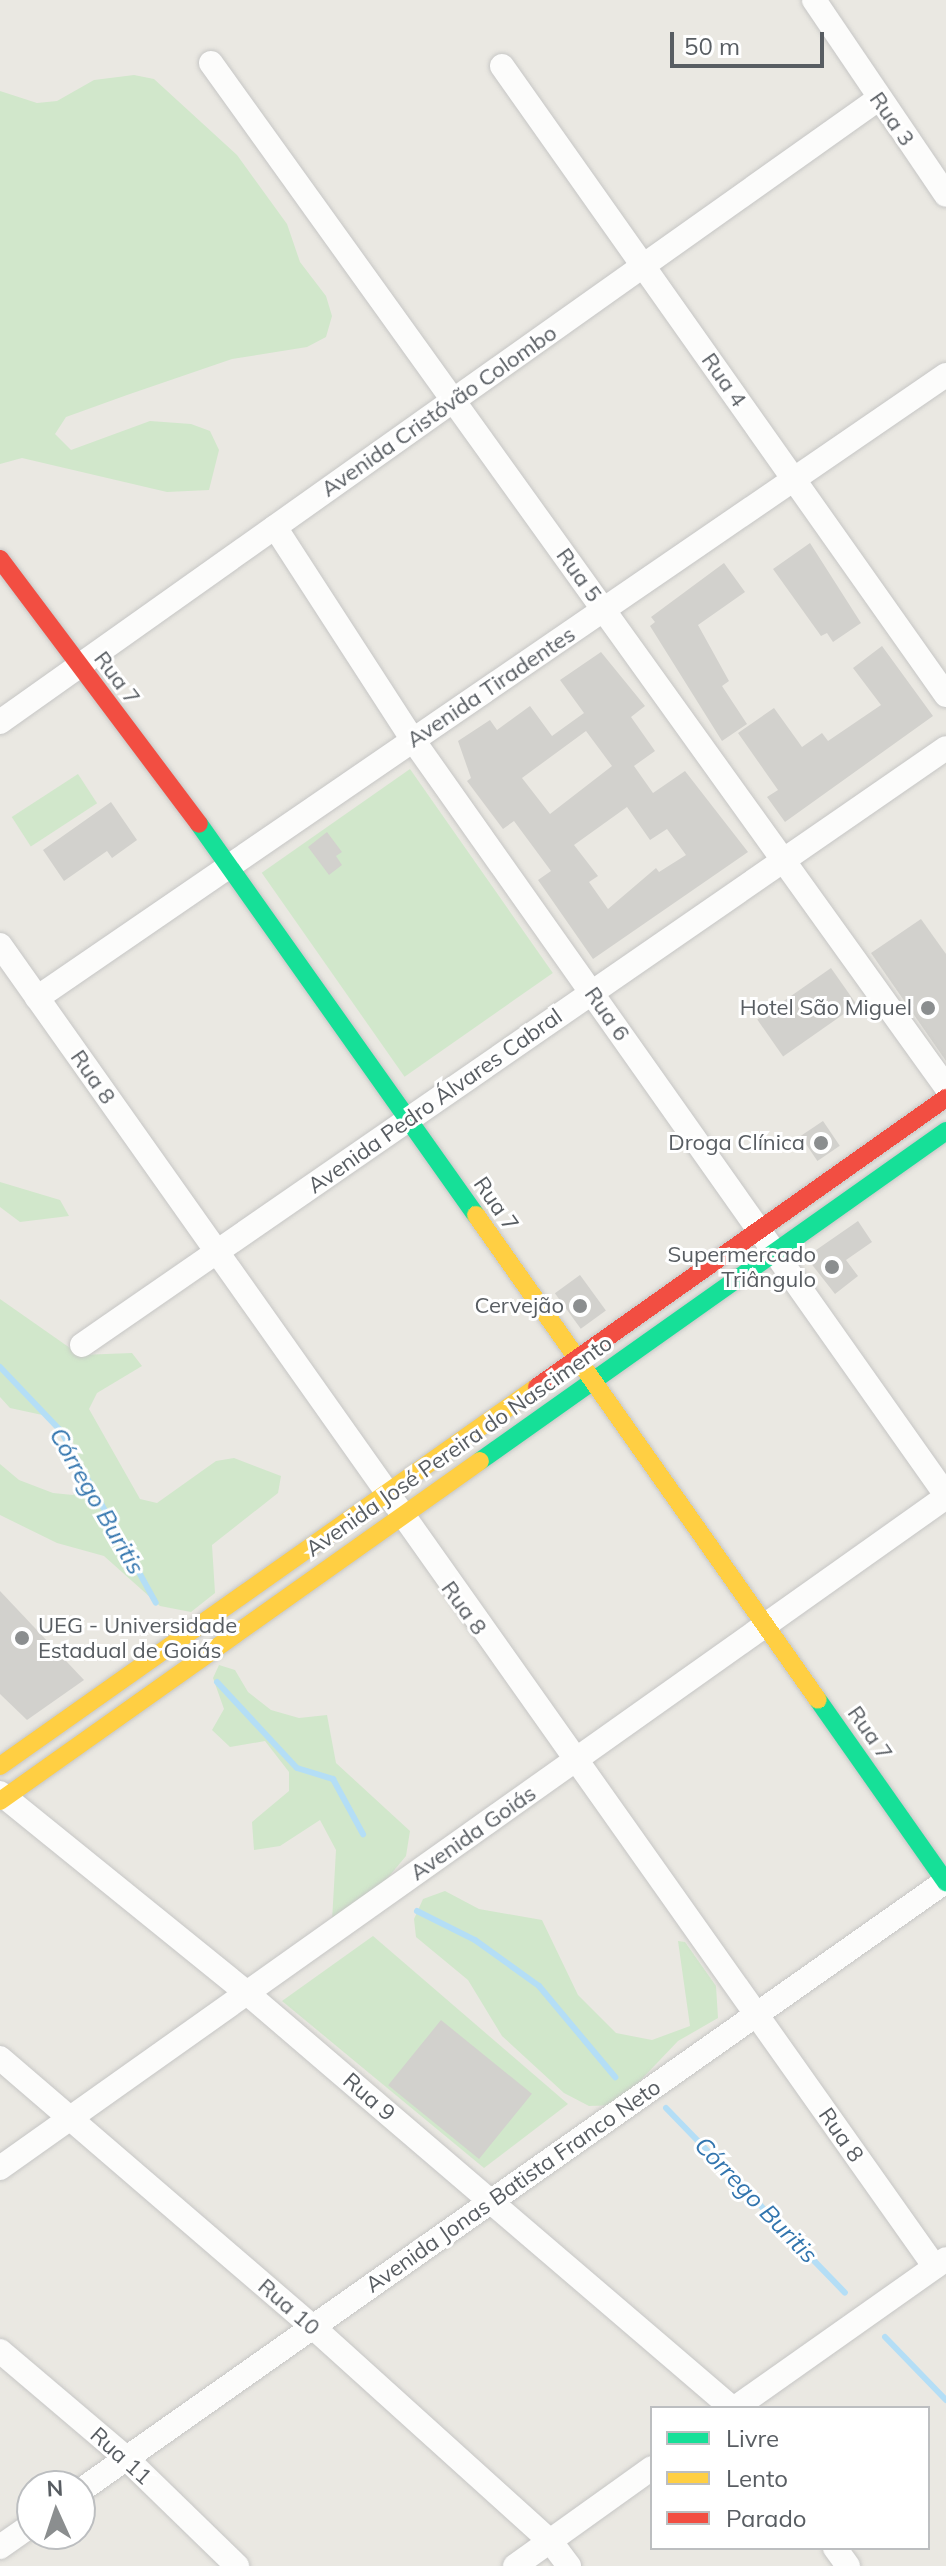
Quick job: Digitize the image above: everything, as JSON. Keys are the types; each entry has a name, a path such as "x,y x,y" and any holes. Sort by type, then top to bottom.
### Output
{"main road":[{"name":"Rua 7","path":"0,559 230,866 946,1881"},
{"name":"Avenida José Pereira do Nascimento","path":"0,1766 946,1098"},
{"name":"Avenida José Pereira do Nascimento","path":"2,1797 946,1131"},
{"path":"172,1644 190,1666"}],"street":[{"name":"Rua 3","path":"814,0 877,100 946,195"},
{"name":"Rua 5","path":"211,63 946,1087"},
{"name":"Rua 4","path":"502,66 946,695"},
{"name":"Avenida Cristóvão Colombo","path":"0,722 877,100"},
{"name":"Avenida Tiradentes","path":"37,998 946,375"},
{"name":"Rua 6","path":"275,527 413,740 946,1496"},
{"name":"Avenida Pedro Álvares Cabral","path":"82,1345 946,748"},
{"name":"Rua 8","path":"0,945 399,1517 755,2015 940,2263"},
{"name":"Avenida Goiás","path":"0,2168 946,1496"},
{"name":"Rua 9","path":"2,1797 247,1993 731,2406"},
{"name":"Avenida Jonas Batista Franco Neto","path":"96,2480 946,1881"},
{"name":"Rua 10","path":"0,2058 313,2327 551,2542 569,2566"},
{"path":"736,2406 940,2263"},
{"name":"Rua 11","path":"0,2351 126,2458 237,2566"},
{"path":"515,2566 650,2469"}],"green space":[{"path":"134,75 154,79 237,155 287,224 300,262 326,296 332,316 326,337 307,347 232,359 127,395 66,417 55,434 71,450 150,421 191,424 210,431 219,450 209,490 167,492 22,458 0,464 0,91 37,103 57,101 94,80"},
{"path":"410,769 553,973 405,1077 262,873"},
{"path":"78,774 97,803 31,846 12,817"},
{"path":"0,1182 60,1200 69,1216 20,1222 0,1207"},
{"path":"0,1299 80,1355 132,1353 142,1366 97,1393 89,1409 140,1499 157,1503 216,1461 234,1458 281,1476 278,1493 212,1545 215,1593 191,1612 160,1606 104,1556 57,1543 0,1515 0,1464 19,1480 53,1493 73,1495 87,1485 72,1439 47,1416 10,1408 0,1397"},
{"path":"219,1665 235,1670 248,1692 271,1710 299,1718 327,1715 336,1763 410,1831 406,1856 365,1905 332,1921 336,1850 320,1820 280,1846 254,1850 252,1822 289,1791 289,1772 265,1741 230,1747 212,1730 224,1709 213,1678"},
{"path":"445,1891 479,1909 542,1920 578,1995 616,2033 652,2040 690,2026 678,1941 685,1942 716,1986 718,2018 678,2041 617,2105 589,2106 564,2093 502,2036 468,1980 416,1937 414,1919 423,1899"},
{"path":"373,1936 568,2104 484,2168 282,2001"}],"building":[{"path":"810,543 861,623 833,642 827,633 821,636 773,569"},
{"path":"724,563 745,592 698,625 729,681 722,686 747,724 722,741 650,626 655,622 651,617"},
{"path":"882,646 933,716 785,822 767,797 778,790 738,733 774,708 802,747 822,733 828,741 881,705 853,668"},
{"path":"601,652 645,706 631,717 655,751 634,766 653,793 685,771 748,852 593,959 538,880 551,871 514,821 503,829 467,781 471,778 458,741 490,720 497,730 530,706 552,736 584,713 560,680","holes":["586,731 612,766 550,814 522,778","627,807 650,840 667,829 686,855 659,872 656,868 608,909 589,882 598,876 574,845"]},
{"path":"111,802 137,840 112,858 107,851 64,881 43,850"},
{"path":"327,832 342,852 336,856 342,865 329,875 308,847"},
{"name":"Hotel São Miguel","path":"921,919 946,954 946,1061 871,953"},
{"path":"831,968 857,1005 783,1056 757,1020"},
{"name":"Droga Clínica","path":"823,1121 840,1146 817,1161 801,1136"},
{"name":"Supermercado Triângulo","path":"858,1221 872,1242 846,1260 858,1276 835,1294 806,1257"},
{"name":"Cervejão","path":"580,1275 606,1311 581,1329 555,1293"},
{"name":"UEG - Universidade Estadual de Goiás","path":"0,1591 84,1680 27,1720 0,1694"},
{"path":"441,2020 532,2094 479,2159 388,2085"}],"waterway":[{"name":"Córrego Buritis","path":"0,1367 61,1431 156,1603"},
{"name":"Córrego Buritis","path":"217,1682 297,1768 333,1779 363,1834"},
{"name":"Córrego Buritis","path":"417,1911 475,1940 539,1986 615,2077"},
{"name":"Córrego Buritis","path":"666,2108 845,2293"},
{"name":"Córrego Buritis","path":"885,2337 946,2400"}],"traffic: fast":[{"path":"199,824 476,1215"},
{"path":"480,1461 946,1131"},
{"path":"818,1700 946,1882"}],"traffic: slow":[{"path":"476,1215 818,1700"},
{"path":"0,1766 537,1387"},
{"path":"0,1801 480,1461"}],"traffic: jam":[{"path":"0,559 199,824"},
{"path":"537,1387 946,1098"}],"place":[{"name":"Hotel São Miguel","path":"928,1008"},
{"name":"Droga Clínica","path":"821,1143"},
{"name":"Supermercado Triângulo","path":"832,1267"},
{"name":"Cervejão","path":"580,1306"},
{"name":"UEG - Universidade Estadual de Goiás","path":"22,1638"}]}
